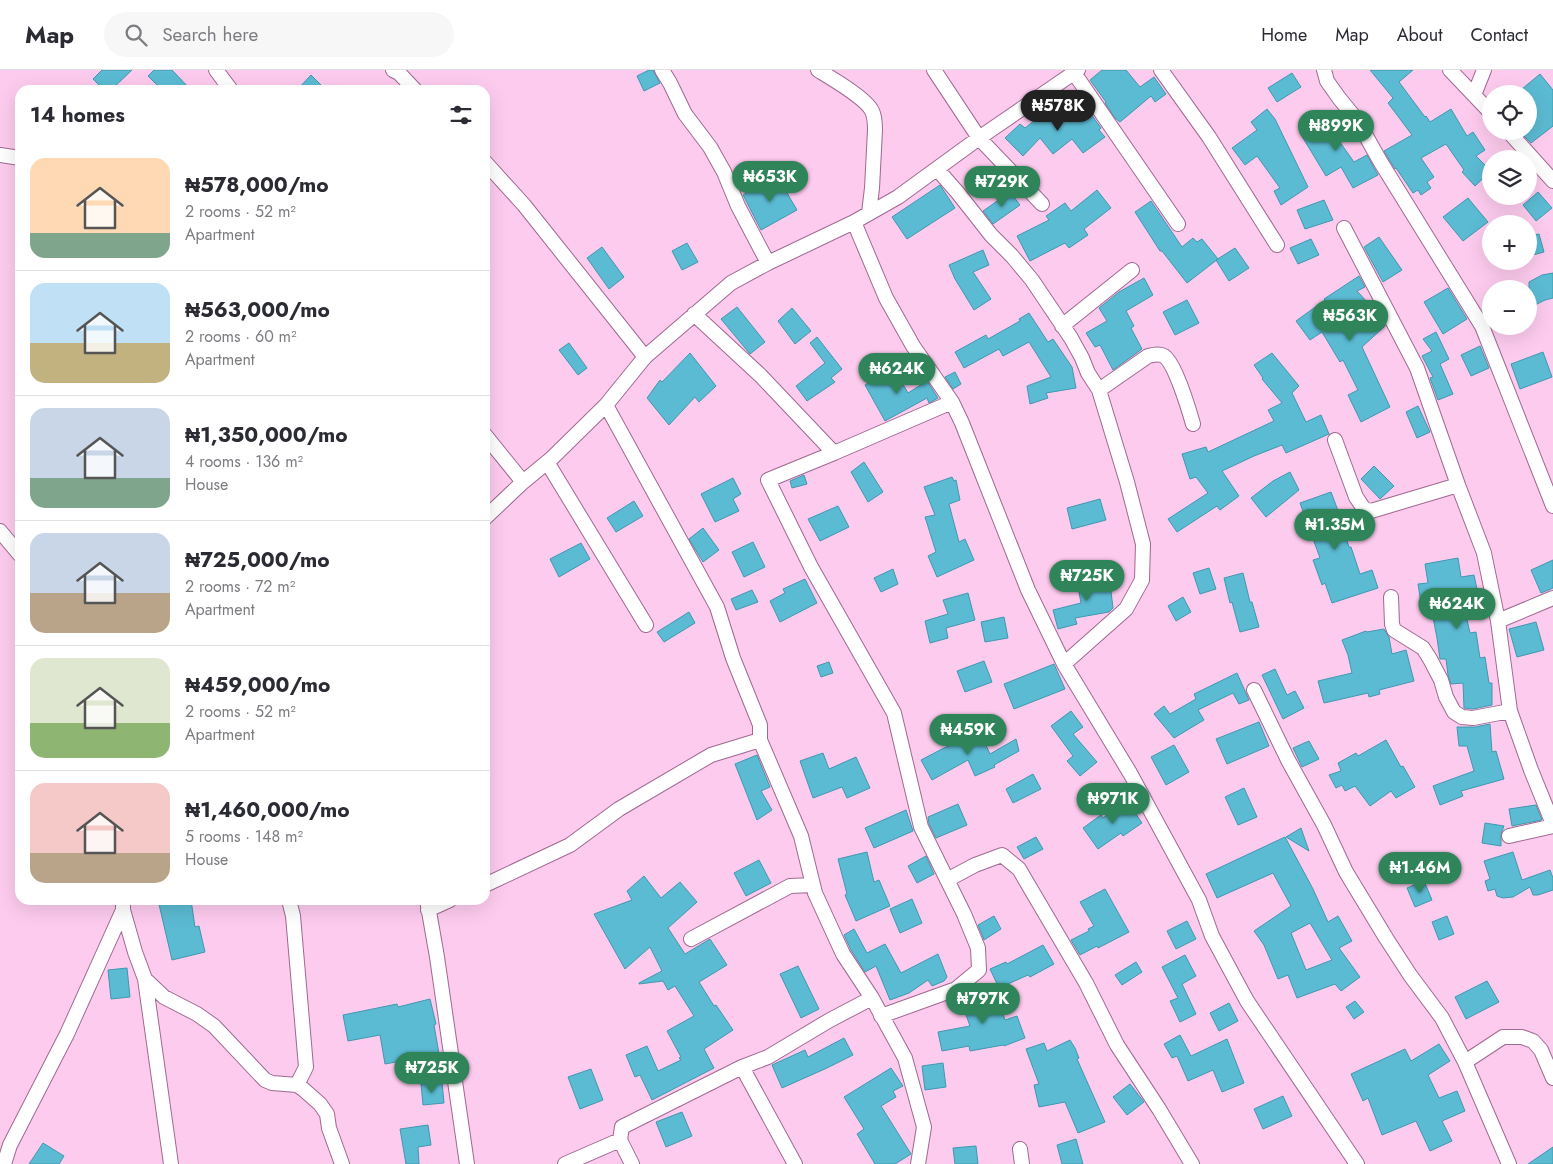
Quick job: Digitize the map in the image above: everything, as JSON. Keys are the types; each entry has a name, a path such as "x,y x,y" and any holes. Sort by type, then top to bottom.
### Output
{"street":[{"path":"216,70 226,85"},
{"path":"393,70 399,73 410,85"},
{"path":"662,70 685,114 710,147 724,172 738,206 768,263"},
{"path":"818,70 866,101 872,110 875,122 869,213"},
{"path":"934,70 979,138 1042,204"},
{"path":"1161,70 1209,137 1278,245"},
{"path":"1324,70 1327,80 1357,120 1380,161 1482,326 1553,506"},
{"path":"1450,70 1482,103"},
{"path":"1474,95 1484,70"},
{"path":"490,513 606,405 645,357 730,283 854,222 898,197 1074,71 1178,224"},
{"path":"1516,140 1553,181"},
{"path":"0,155 15,157"},
{"path":"490,168 524,205 645,357"},
{"path":"937,169 958,192 991,235 1032,280 1074,345 1088,374 1099,390 1127,482 1143,544 1142,580 1126,609 1064,664"},
{"path":"854,222 886,298 914,346 952,402 962,423 1028,590 1064,664 1130,773 1200,900 1212,936 1246,1001 1357,1164"},
{"path":"1344,228 1417,368 1458,486 1484,553 1498,621 1510,711 1553,825 1509,836"},
{"path":"1062,326 1132,270"},
{"path":"694,314 760,375 834,453"},
{"path":"1099,390 1148,356 1158,354 1164,356 1172,365 1193,424"},
{"path":"881,1016 956,989 979,970 978,948 922,827 894,713 811,567 768,480 952,402"},
{"path":"606,405 717,607 732,658 760,724 760,740 801,836 815,893 843,954 872,998 905,1058 924,1126 918,1164"},
{"path":"1335,440 1356,497 1364,509 1371,511 1458,486"},
{"path":"490,441 523,482"},
{"path":"547,462 646,625"},
{"path":"0,531 15,549"},
{"path":"1391,597 1394,630 1423,648 1441,680 1446,697 1454,712 1462,717 1473,718 1510,711"},
{"path":"1498,621 1553,598"},
{"path":"1254,690 1302,787 1324,825 1346,872 1386,938 1442,1018 1465,1062 1509,1164"},
{"path":"490,883 570,845 619,809 711,755 760,740"},
{"path":"947,880 975,865 1002,854 1019,869 1086,984 1117,1045 1192,1164"},
{"path":"690,939 790,886 813,886"},
{"path":"124,905 135,952 145,979 171,1164"},
{"path":"4,1164 5,1143 67,1034 124,905"},
{"path":"290,905 293,916 306,1067 297,1085"},
{"path":"428,905 468,1164"},
{"path":"145,979 164,996 197,1014 214,1026 265,1080 272,1083 297,1085 324,1108 327,1114 330,1133 342,1164"},
{"path":"632,1164 620,1140 622,1127 742,1067 768,1057 830,1020 872,998"},
{"path":"1465,1062 1503,1037 1522,1038 1533,1041 1541,1050 1553,1078"},
{"path":"742,1067 795,1164"},
{"path":"565,1164 620,1140"},
{"path":"1020,1149 1022,1164"}],"building":[{"path":"102,70 132,70 116,85 99,85 93,79"},
{"path":"154,70 172,70 186,85 157,85 148,76"},
{"path":"653,70 660,83 644,91 637,76"},
{"path":"1102,70 1126,70 1140,87 1154,77 1166,94 1155,102 1151,96 1120,122 1115,118 1090,80"},
{"path":"1370,70 1413,70 1399,82 1430,122 1451,109 1467,136 1473,132 1485,150 1482,150 1476,156 1482,162 1482,179 1475,186 1462,172 1464,170 1446,144 1421,158 1434,177 1427,182 1431,188 1421,195 1418,190 1413,193 1384,151 1412,135 1388,103 1393,98"},
{"path":"1292,73 1301,87 1277,102 1268,88"},
{"path":"1540,74 1553,90 1553,126 1537,138 1537,85 1527,85"},
{"path":"311,75 321,85 302,85"},
{"path":"1080,105 1089,116 1091,114 1105,137 1083,153 1072,139 1053,154 1040,138 1023,156 1005,138 1020,124 1025,128 1048,110 1057,122"},
{"path":"1267,109 1275,119 1308,187 1281,205 1274,191 1280,188 1257,156 1245,165 1232,148 1257,130 1251,122"},
{"path":"1331,113 1347,137 1339,141 1354,162 1367,155 1378,175 1353,188 1341,167 1326,176 1300,133"},
{"path":"777,176 797,210 761,230 743,195"},
{"path":"940,185 955,208 907,239 892,217"},
{"path":"1097,190 1111,208 1084,229 1088,235 1069,248 1065,243 1030,261 1017,236 1049,220 1046,216 1065,203 1071,211"},
{"path":"1010,192 1020,205 993,224 983,211"},
{"path":"1537,193 1552,208 1537,220 1537,215 1531,215 1523,205 1537,205"},
{"path":"1468,198 1482,215 1482,227 1463,241 1443,217"},
{"path":"1324,200 1333,220 1305,229 1297,210"},
{"path":"1151,201 1182,247 1193,238 1197,242 1202,239 1218,259 1187,283 1162,251 1160,251 1135,212"},
{"path":"1537,234 1539,234 1544,252 1537,254"},
{"path":"1379,237 1402,270 1383,282 1364,247"},
{"path":"1311,239 1319,255 1298,264 1290,248"},
{"path":"687,243 698,262 682,270 672,251"},
{"path":"602,247 624,277 609,289 587,258"},
{"path":"1235,248 1249,268 1229,281 1216,260"},
{"path":"983,250 989,265 973,272 991,299 974,310 955,279 949,265"},
{"path":"1553,273 1553,298 1537,304 1537,280 1533,280 1542,275"},
{"path":"1359,276 1365,287 1357,291 1379,315 1385,326 1362,347 1390,407 1361,422 1348,395 1358,390 1343,360 1340,362 1322,332 1310,340 1296,321 1324,299"},
{"path":"1144,278 1153,295 1126,311 1134,326 1131,328 1142,349 1113,370 1100,345 1095,347 1086,333 1107,321 1099,308 1119,292"},
{"path":"1448,288 1467,319 1443,334 1424,302"},
{"path":"1187,300 1199,323 1175,335 1163,312"},
{"path":"737,307 765,342 750,354 721,319"},
{"path":"792,308 811,331 795,344 778,321"},
{"path":"1029,313 1048,342 1053,339 1072,367 1076,388 1046,393 1048,398 1030,404 1027,386 1051,377 1029,342 1003,356 999,349 964,368 955,352 986,335 988,339 1020,321 1019,319"},
{"path":"1436,332 1449,359 1440,364 1453,394 1438,400 1430,378 1433,377 1422,356 1432,351 1423,339"},
{"path":"817,337 842,369 831,378 835,382 807,401 796,386 825,363 810,343"},
{"path":"569,343 587,368 578,375 559,350"},
{"path":"1480,346 1489,368 1471,376 1461,355"},
{"path":"1543,352 1552,377 1520,389 1511,364"},
{"path":"690,353 716,386 699,402 695,397 669,425 647,398 660,380 662,382"},
{"path":"1272,353 1299,386 1292,393 1306,422 1321,415 1329,434 1286,453 1282,445 1222,471 1239,496 1220,510 1217,506 1177,532 1168,519 1208,493 1196,477 1190,479 1182,454 1206,447 1208,452 1274,421 1268,410 1282,403 1262,379 1254,365"},
{"path":"894,369 908,393 927,381 938,398 929,403 927,398 885,421 865,385"},
{"path":"955,372 961,384 953,389 945,377"},
{"path":"1418,406 1430,432 1417,438 1406,412"},
{"path":"864,462 883,492 868,502 851,472"},
{"path":"1374,466 1394,486 1380,499 1361,479"},
{"path":"1290,472 1299,490 1266,517 1251,498 1273,481"},
{"path":"804,475 807,484 792,488 790,481"},
{"path":"952,477 954,481 956,480 960,500 949,504 959,542 965,539 974,560 937,577 928,556 936,552 925,517 935,515 924,487"},
{"path":"733,478 741,494 733,499 739,511 715,522 701,494"},
{"path":"1331,492 1360,574 1372,570 1378,588 1332,603 1325,583 1322,585 1313,560 1320,558 1300,503"},
{"path":"1100,499 1106,520 1072,529 1067,508"},
{"path":"634,501 643,516 616,532 607,518"},
{"path":"838,506 849,527 820,541 808,519"},
{"path":"703,528 719,550 703,562 689,539"},
{"path":"753,542 765,567 744,577 732,552"},
{"path":"581,543 590,559 559,577 550,559"},
{"path":"1458,558 1461,577 1474,575 1478,594 1462,597 1470,633 1476,632 1480,658 1485,657 1489,683 1492,683 1492,705 1473,709 1464,708 1463,683 1451,684 1446,659 1440,659 1430,602 1421,603 1418,584 1428,583 1425,564"},
{"path":"1553,560 1553,588 1541,593 1531,570"},
{"path":"1209,568 1216,589 1200,594 1193,573"},
{"path":"893,569 898,584 881,592 874,578"},
{"path":"1243,573 1250,602 1252,602 1259,627 1240,632 1224,578"},
{"path":"1109,575 1113,608 1109,612 1075,618 1077,624 1058,629 1053,610 1081,603 1077,581"},
{"path":"805,579 817,603 780,622 770,601 785,593 783,589"},
{"path":"752,590 758,602 736,610 731,599"},
{"path":"968,593 975,620 946,628 948,638 930,643 925,621 948,614 943,600"},
{"path":"1183,597 1191,612 1176,621 1168,606"},
{"path":"689,612 695,623 664,642 657,632"},
{"path":"1004,617 1008,638 985,642 981,622"},
{"path":"1536,622 1544,650 1517,657 1509,629"},
{"path":"1384,629 1389,637 1392,654 1406,650 1414,681 1379,690 1380,694 1369,697 1368,693 1324,703 1318,681 1352,673 1342,640 1366,631"},
{"path":"984,661 992,682 965,692 957,671"},
{"path":"829,662 833,673 821,677 817,666"},
{"path":"1054,664 1065,689 1014,709 1004,684"},
{"path":"1275,669 1287,695 1295,691 1304,708 1283,719 1262,675"},
{"path":"1237,673 1249,700 1239,704 1233,693 1198,710 1204,720 1174,738 1154,714 1164,706 1170,714 1196,699 1194,694"},
{"path":"1071,711 1083,727 1073,734 1097,762 1080,776 1067,761 1073,756 1051,726"},
{"path":"1259,722 1269,746 1227,764 1216,739"},
{"path":"1490,724 1492,752 1496,751 1504,779 1461,791 1463,796 1440,805 1433,786 1474,771 1467,746 1459,746 1457,727 1475,727"},
{"path":"980,732 990,754 1016,739 1019,751 994,765 995,767 975,776 968,760 932,780 921,760"},
{"path":"1386,740 1415,787 1396,798 1391,791 1370,806 1355,786 1345,791 1342,785 1336,788 1329,775 1341,771 1338,763 1356,753 1358,756"},
{"path":"1309,741 1319,759 1302,767 1293,748"},
{"path":"1174,745 1189,772 1166,785 1151,757"},
{"path":"823,753 829,769 856,757 870,788 847,798 842,787 813,798 800,761"},
{"path":"757,755 770,787 761,791 772,810 757,820 735,764"},
{"path":"1033,774 1041,789 1013,803 1006,789"},
{"path":"1244,788 1257,817 1238,825 1225,797"},
{"path":"1127,801 1142,823 1123,836 1121,833 1098,849 1083,828 1101,815 1103,818"},
{"path":"958,804 967,825 936,838 929,824 928,817"},
{"path":"1536,805 1542,820 1512,826 1509,809"},
{"path":"906,810 913,831 874,848 865,828"},
{"path":"1485,823 1504,826 1501,834 1501,846 1482,843"},
{"path":"1301,828 1309,851 1286,837"},
{"path":"1036,837 1043,849 1024,859 1017,847"},
{"path":"1285,837 1313,889 1328,922 1338,916 1352,941 1339,948 1360,977 1341,991 1335,984 1297,998 1288,975 1278,979 1264,945 1254,931 1291,906 1273,873 1217,898 1206,874","holes":["1310,923 1332,960 1306,970 1291,933"]},
{"path":"867,852 874,882 879,880 890,906 856,921 845,895 847,894 838,859"},
{"path":"1513,852 1522,880 1550,870 1553,878 1553,890 1533,895 1530,887 1513,897 1503,898 1497,896 1495,889 1488,891 1485,881 1490,879 1484,861"},
{"path":"926,856 934,874 917,883 908,866"},
{"path":"759,860 771,883 746,896 734,873"},
{"path":"644,876 661,898 680,882 697,902 668,928 685,954 710,939 727,965 699,982 714,1006 716,1005 733,1030 704,1049 714,1068 652,1100 640,1075 635,1077 626,1055 647,1046 658,1071 681,1060 667,1031 694,1016 675,986 668,990 663,981 639,984 662,971 650,947 625,969 594,914 632,900 627,891"},
{"path":"1424,881 1432,900 1415,907 1407,888"},
{"path":"1105,889 1129,932 1080,955 1071,940 1089,931 1088,929 1094,926 1080,902"},
{"path":"912,899 922,923 900,933 890,909"},
{"path":"159,905 192,905 195,927 199,926 205,952 172,960"},
{"path":"994,916 1001,929 984,940 978,925"},
{"path":"1447,916 1454,934 1439,940 1432,922"},
{"path":"1187,921 1196,939 1176,949 1167,931"},
{"path":"854,929 867,953 885,944 901,973 938,954 947,977 944,981 932,986 928,980 909,993 890,1000 876,966 865,972 851,950 844,935"},
{"path":"1043,945 1054,964 1030,977 1028,975 999,988 990,969 1006,962 1007,964"},
{"path":"1185,955 1196,976 1182,984 1196,1014 1180,1022 1170,1001 1178,998 1162,967"},
{"path":"1136,962 1142,972 1122,985 1115,975"},
{"path":"798,966 819,1009 801,1018 780,974"},
{"path":"127,968 130,997 111,999 108,970"},
{"path":"1487,981 1499,1002 1466,1019 1455,997"},
{"path":"994,986 1005,1020 1017,1016 1025,1038 1004,1046 970,1051 969,1046 942,1051 938,1032 970,1026 960,998"},
{"path":"430,999 436,1024 434,1025 439,1054 385,1064 380,1035 348,1041 343,1015 397,1004 398,1007"},
{"path":"1355,1001 1364,1012 1354,1019 1346,1007"},
{"path":"1229,1003 1238,1021 1219,1031 1210,1013"},
{"path":"1180,1035 1191,1056 1227,1039 1244,1083 1222,1092 1213,1070 1188,1081 1177,1056 1172,1058 1164,1044"},
{"path":"844,1038 853,1055 782,1088 772,1065 805,1050 808,1057"},
{"path":"1070,1040 1105,1122 1078,1133 1065,1102 1039,1107 1034,1085 1039,1084 1026,1049 1044,1043 1047,1051"},
{"path":"1439,1044 1450,1061 1428,1075 1439,1098 1457,1091 1465,1111 1442,1121 1452,1141 1430,1151 1416,1121 1382,1135 1368,1098 1363,1101 1351,1074 1405,1049 1411,1061"},
{"path":"943,1063 946,1087 925,1090 922,1066"},
{"path":"891,1068 903,1086 893,1091 896,1097 881,1106 911,1154 895,1164 875,1164 857,1134 864,1129 844,1097"},
{"path":"591,1069 603,1100 580,1109 568,1077"},
{"path":"442,1082 444,1103 423,1105 421,1084"},
{"path":"1130,1084 1144,1102 1127,1115 1113,1097"},
{"path":"1283,1096 1292,1116 1263,1129 1254,1109"},
{"path":"682,1112 692,1136 666,1147 656,1122"},
{"path":"428,1125 431,1145 418,1147 419,1164 406,1164 400,1129"},
{"path":"1076,1139 1083,1164 1062,1164 1057,1145"},
{"path":"43,1143 64,1156 59,1164 29,1164"},
{"path":"976,1146 978,1164 955,1164 953,1148"},
{"path":"1553,1147 1553,1164 1528,1164"}]}
